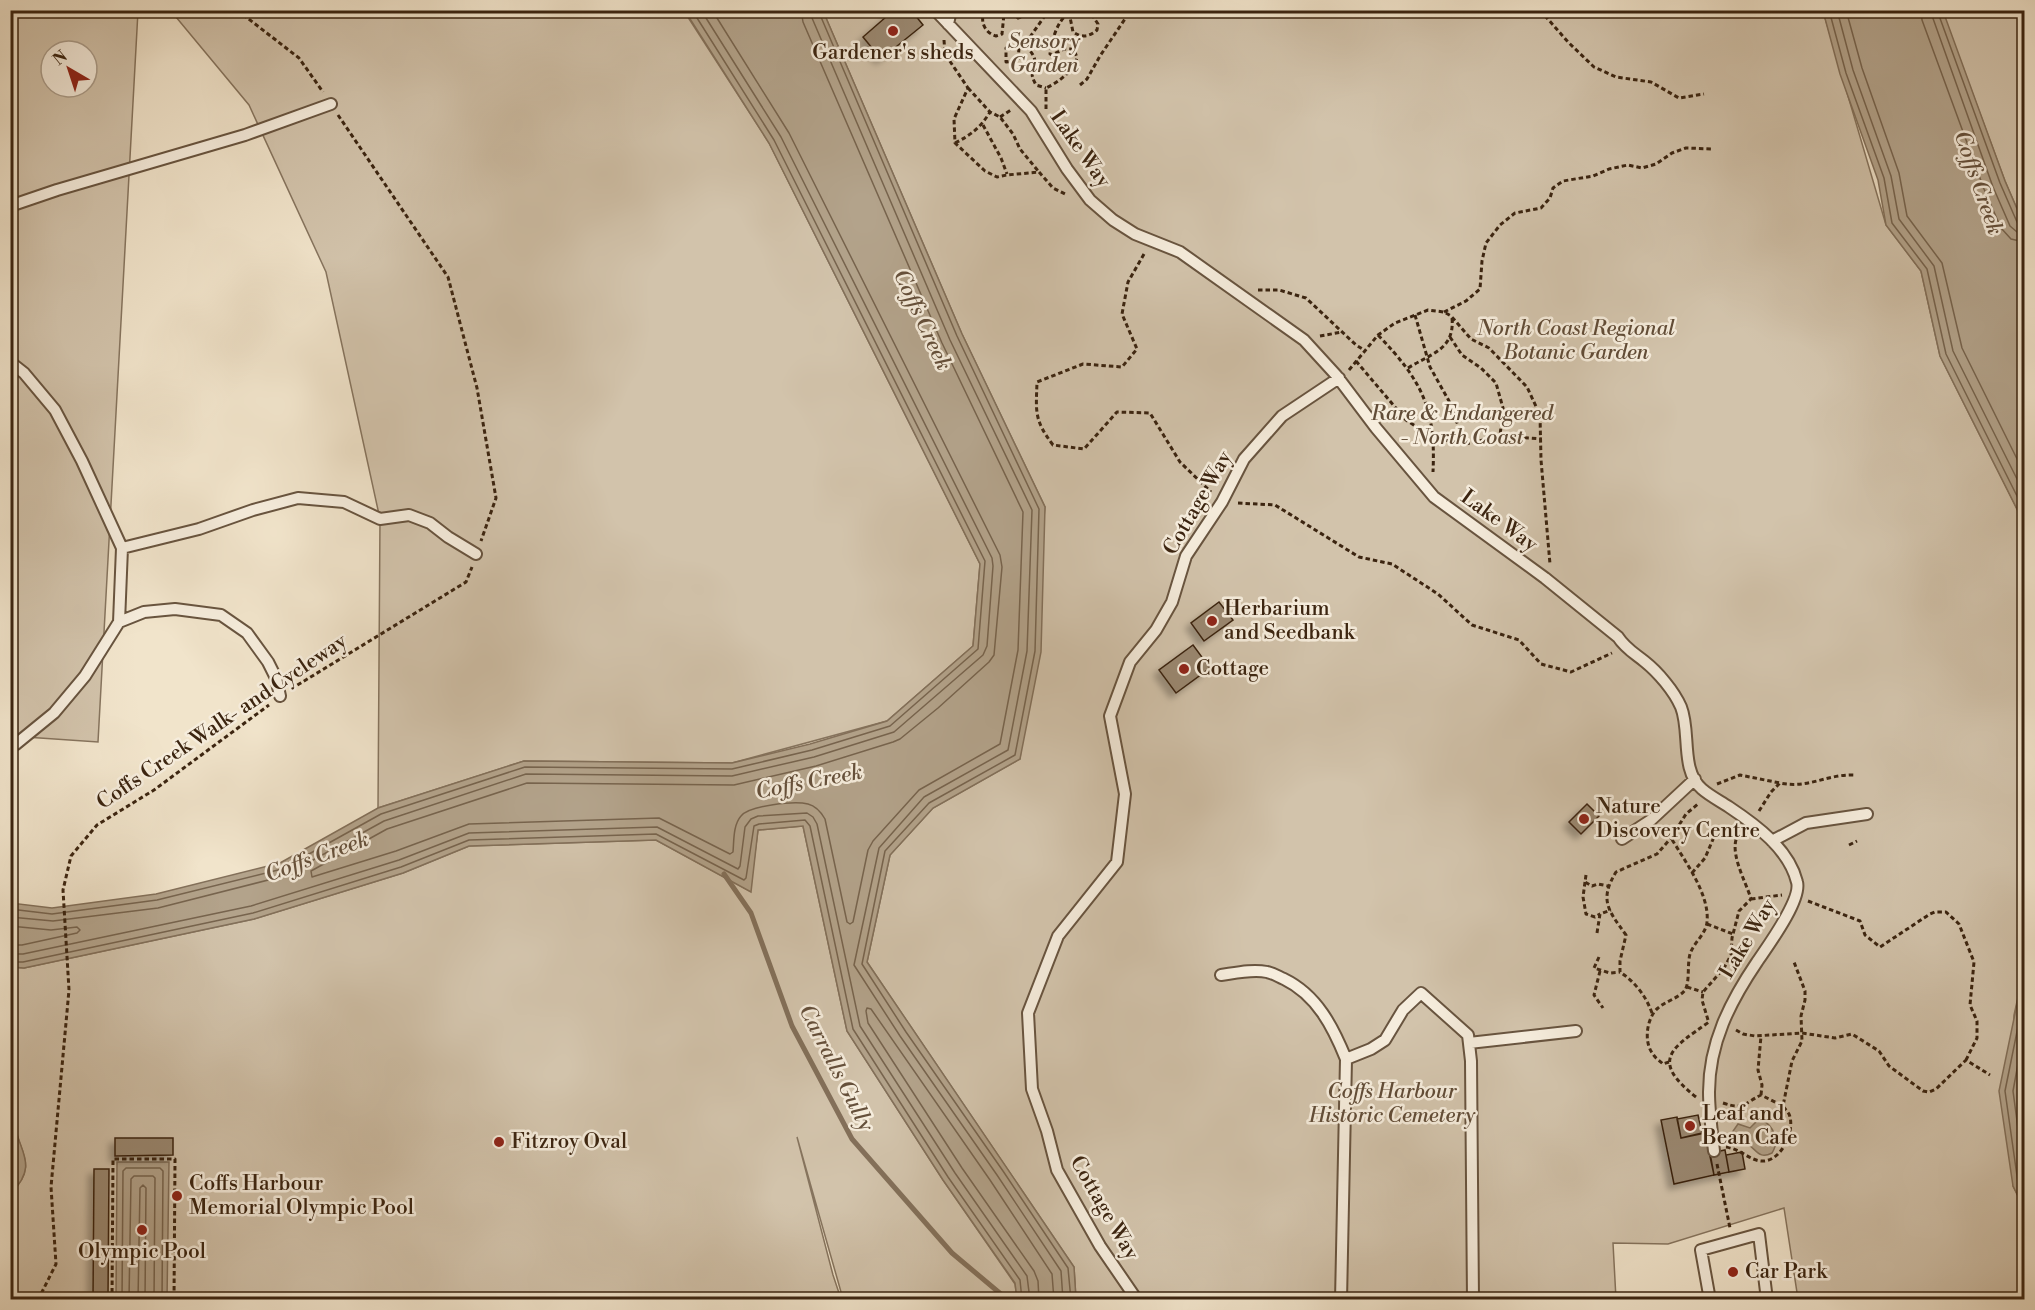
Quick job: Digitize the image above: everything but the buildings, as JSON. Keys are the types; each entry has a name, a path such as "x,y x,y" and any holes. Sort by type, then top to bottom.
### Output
{"lane":[{"name":"Lake Way","path":"935,10 1030,111 1090,200 1113,220 1152,242 1180,252 1304,339 1339,378 1376,428 1434,497 1618,637 1624,647 1652,669 1668,686 1680,704 1686,727 1689,762 1699,787 1751,822 1772,841 1790,863 1798,883 1795,897 1788,913 1721,1024 1710,1071 1709,1088 1714,1148"},
{"path":"948,24 951,10"},
{"path":"10,206 57,189 245,135 331,104"},
{"path":"10,362 24,373 55,410 82,461 122,548 119,622 85,676 54,713 16,744 10,746"},
{"name":"Cottage Way","path":"1137,1299 1100,1246 1057,1170 1047,1131 1032,1089 1028,1013 1058,936 1117,862 1125,794 1110,716 1130,662 1156,630 1172,602 1186,556 1222,502 1244,459 1282,416 1339,378"},
{"path":"122,548 200,529 253,510 298,498 344,502 380,519 409,515 430,523 476,554"},
{"path":"119,622 144,612 175,609 221,615 247,633 268,662 276,678 280,696"},
{"path":"1622,839 1651,820 1695,779"},
{"path":"1772,841 1806,823 1867,814"},
{"path":"1221,975 1245,971 1268,972 1294,984 1317,1004 1335,1031 1346,1059 1341,1299"},
{"path":"1346,1059 1371,1049 1385,1040 1403,1011 1421,993 1468,1035 1471,1061 1473,1299"},
{"path":"1469,1043 1576,1031"},
{"path":"1710,1299 1701,1250 1759,1234 1767,1299"}],"path":[{"name":"Coffs Creek Walk- and Cycleway","path":"38,1299 56,1264 51,1187 69,990 63,890 71,856 97,825 154,790 280,696 466,582 496,498 477,388 448,277 299,58 237,10"},
{"path":"985,10 982,17 983,25 988,33 996,36 1002,34 1004,14 1013,12 1021,19 1027,10"},
{"path":"1019,48 1006,48 1006,62 1018,61 1019,48 1030,37 1048,10"},
{"path":"1014,36 1035,60 1032,76 1036,85 1047,88 1069,72 1077,58 1074,49 1069,48 1050,54 1062,18 1067,15 1070,17 1073,32 1087,36 1098,28 1089,10"},
{"path":"1080,86 1087,79 1131,10"},
{"path":"1540,10 1568,42 1598,69 1616,77 1651,82 1679,98 1704,94"},
{"path":"948,24 943,45 945,54 968,88 990,112 1000,117 1013,134 1020,149 1053,188 1076,197"},
{"path":"968,88 954,119 955,143 985,171 997,177 1039,172"},
{"path":"1047,88 1047,135"},
{"path":"955,143 983,125 990,112"},
{"path":"983,125 1001,158 1007,175"},
{"path":"1444,312 1466,301 1480,289 1486,243 1500,225 1515,213 1541,208 1550,198 1553,188 1563,181 1593,176 1609,169 1628,165 1642,168 1656,164 1672,153 1686,148 1713,149"},
{"path":"1152,242 1128,282 1122,314 1137,349 1122,367 1083,364 1037,382 1036,408 1041,428 1053,445 1084,449 1117,411 1150,413 1180,462 1222,502 1275,505 1359,557 1392,564 1438,594 1472,625 1519,640 1541,664 1571,672 1624,647"},
{"path":"1255,290 1279,290 1306,298 1364,350"},
{"path":"1339,378 1347,373 1378,335 1395,323 1428,310 1444,312 1451,316 1471,339 1489,348 1527,387 1540,416 1541,460 1552,585"},
{"path":"1415,315 1430,367 1449,401 1465,444"},
{"path":"1408,368 1426,356 1441,350 1450,337 1451,316"},
{"path":"1378,335 1408,368 1430,412 1434,438 1432,477 1434,497"},
{"path":"1450,337 1462,355 1481,368 1496,383 1503,408 1500,436"},
{"path":"1356,361 1406,420 1434,438 1465,444 1500,436 1542,439"},
{"path":"1620,972 1626,934 1606,900 1608,886 1616,873 1656,854 1671,838 1686,814 1720,782 1740,775 1802,785 1854,774"},
{"path":"1751,899 1735,854 1737,835 1751,822 1771,792 1780,783"},
{"path":"1692,873 1705,858 1714,837 1722,834 1737,835"},
{"path":"1652,1013 1682,993 1687,987 1686,970 1690,953 1707,924 1705,898 1671,838"},
{"path":"1849,845 1857,841"},
{"path":"1586,875 1583,897 1586,914 1595,917 1611,910"},
{"path":"1585,882 1592,886 1598,884 1608,886"},
{"path":"1709,1022 1702,1000 1703,992 1724,968 1731,955 1739,911 1751,899 1776,894 1795,897"},
{"path":"1699,1099 1673,1073 1669,1062 1673,1050 1709,1022 1721,1024 1743,1034 1761,1036 1802,1033 1834,1038 1852,1034 1879,1051 1889,1066 1923,1091 1929,1092 1936,1089 1966,1060 1977,1038 1977,1021 1970,1005 1975,970 1959,924 1946,912 1935,912 1880,947 1865,935 1860,921 1810,903"},
{"path":"1597,933 1600,914"},
{"path":"1707,924 1733,934"},
{"path":"1599,957 1594,968 1610,973 1620,972 1640,990 1652,1013 1648,1034 1650,1048 1663,1064 1669,1062"},
{"path":"1783,1106 1792,1061 1802,1041 1801,1016 1805,991 1794,962"},
{"path":"1600,971 1594,994 1604,1008"},
{"path":"1687,987 1703,992"},
{"path":"1761,1036 1758,1070 1762,1085 1761,1095"},
{"path":"1966,1060 1990,1075"},
{"path":"1733,1241 1714,1148 1737,1149 1763,1162 1771,1160 1784,1147 1789,1134 1788,1113 1783,1106 1761,1095"},
{"path":"1717,1101 1743,1107 1761,1095"},
{"path":"112,1299 113,1159 175,1159 174,1299"}],"green space":[{"path":"10,11 138,11 98,742 11,736"},
{"path":"171,11 684,11 769,143 980,564 973,646 887,721 732,763 524,761 378,808 380,519 326,272 249,105"},
{"name":"North Coast Regional Botanic Garden","path":"823,11 1823,11 1886,225 1921,271 1940,356 2021,517 2024,528 2024,970 2014,1015 2013,1186 2024,1208 2024,1299 1798,1299 1784,1208 1668,1244 1613,1243 1616,1299 1076,1299 1074,1267 867,962 890,855 933,808 1020,759 1045,507 962,334"},
{"path":"1942,11 2024,11 2024,225 2005,181"},
{"path":"803,826 847,1031 943,1180 1015,1284 1017,1299 843,1299 797,1137 841,1299 11,1300 11,1193 21,1181 25,1171 25,1162 15,1124 16,1112 11,1108 11,967 24,968 254,919 403,873 469,846 656,840 750,891 758,830"}],"water":[{"name":"Coffs Creek","path":"685,11 823,11 962,334 1045,507 1041,652 1020,759 933,808 890,855 867,962 1074,1267 1076,1299 1017,1299 1015,1283 943,1180 847,1031 803,826 758,830 751,892 656,840 469,846 403,873 254,919 24,968 11,967 11,903 52,908 156,894 280,863 378,808 524,761 732,763 810,744 887,721 973,646 980,564 769,143"},
{"name":"Coffs Creek","path":"1823,11 1943,11 2005,181 2024,225 2024,528 2021,517 1940,356 1921,271 1886,225 1878,180 1840,74"},
{"path":"2024,970 2024,1208 2013,1186 1999,1091"},
{"path":"11,1108 17,1112 17,1134 23,1152 25,1171 21,1181 11,1193"},
{"path":"1762,1120 1773,1130 1776,1139 1772,1153 1765,1155 1759,1154 1747,1144 1734,1141 1731,1134 1738,1124 1750,1128"},
{"name":"Olympic Pool","path":"117,1162 169,1162 167,1299 116,1298"}],"waterway":[{"name":"Carralls Gully","path":"724,874 751,913 792,1026 852,1139 952,1253 1008,1300"}],"place":[{"name":"Gardener's sheds","path":"893,31"},
{"name":"Herbarium and Seedbank","path":"1212,621"},
{"name":"Cottage","path":"1184,669"},
{"name":"Nature Discovery Centre","path":"1584,819"},
{"name":"Leaf and Bean Cafe","path":"1690,1126"},
{"name":"Fitzroy Oval","path":"499,1142"},
{"name":"Coffs Harbour Memorial Olympic Pool","path":"177,1196"},
{"name":"Olympic Pool","path":"142,1230"},
{"name":"Car Park","path":"1733,1272"}],"park label":[{"name":"Sensory Garden","path":"1044,54"},
{"name":"Rare & Endangered - North Coast","path":"1462,426"},
{"name":"Coffs Harbour Historic Cemetery","path":"1392,1104"}]}
